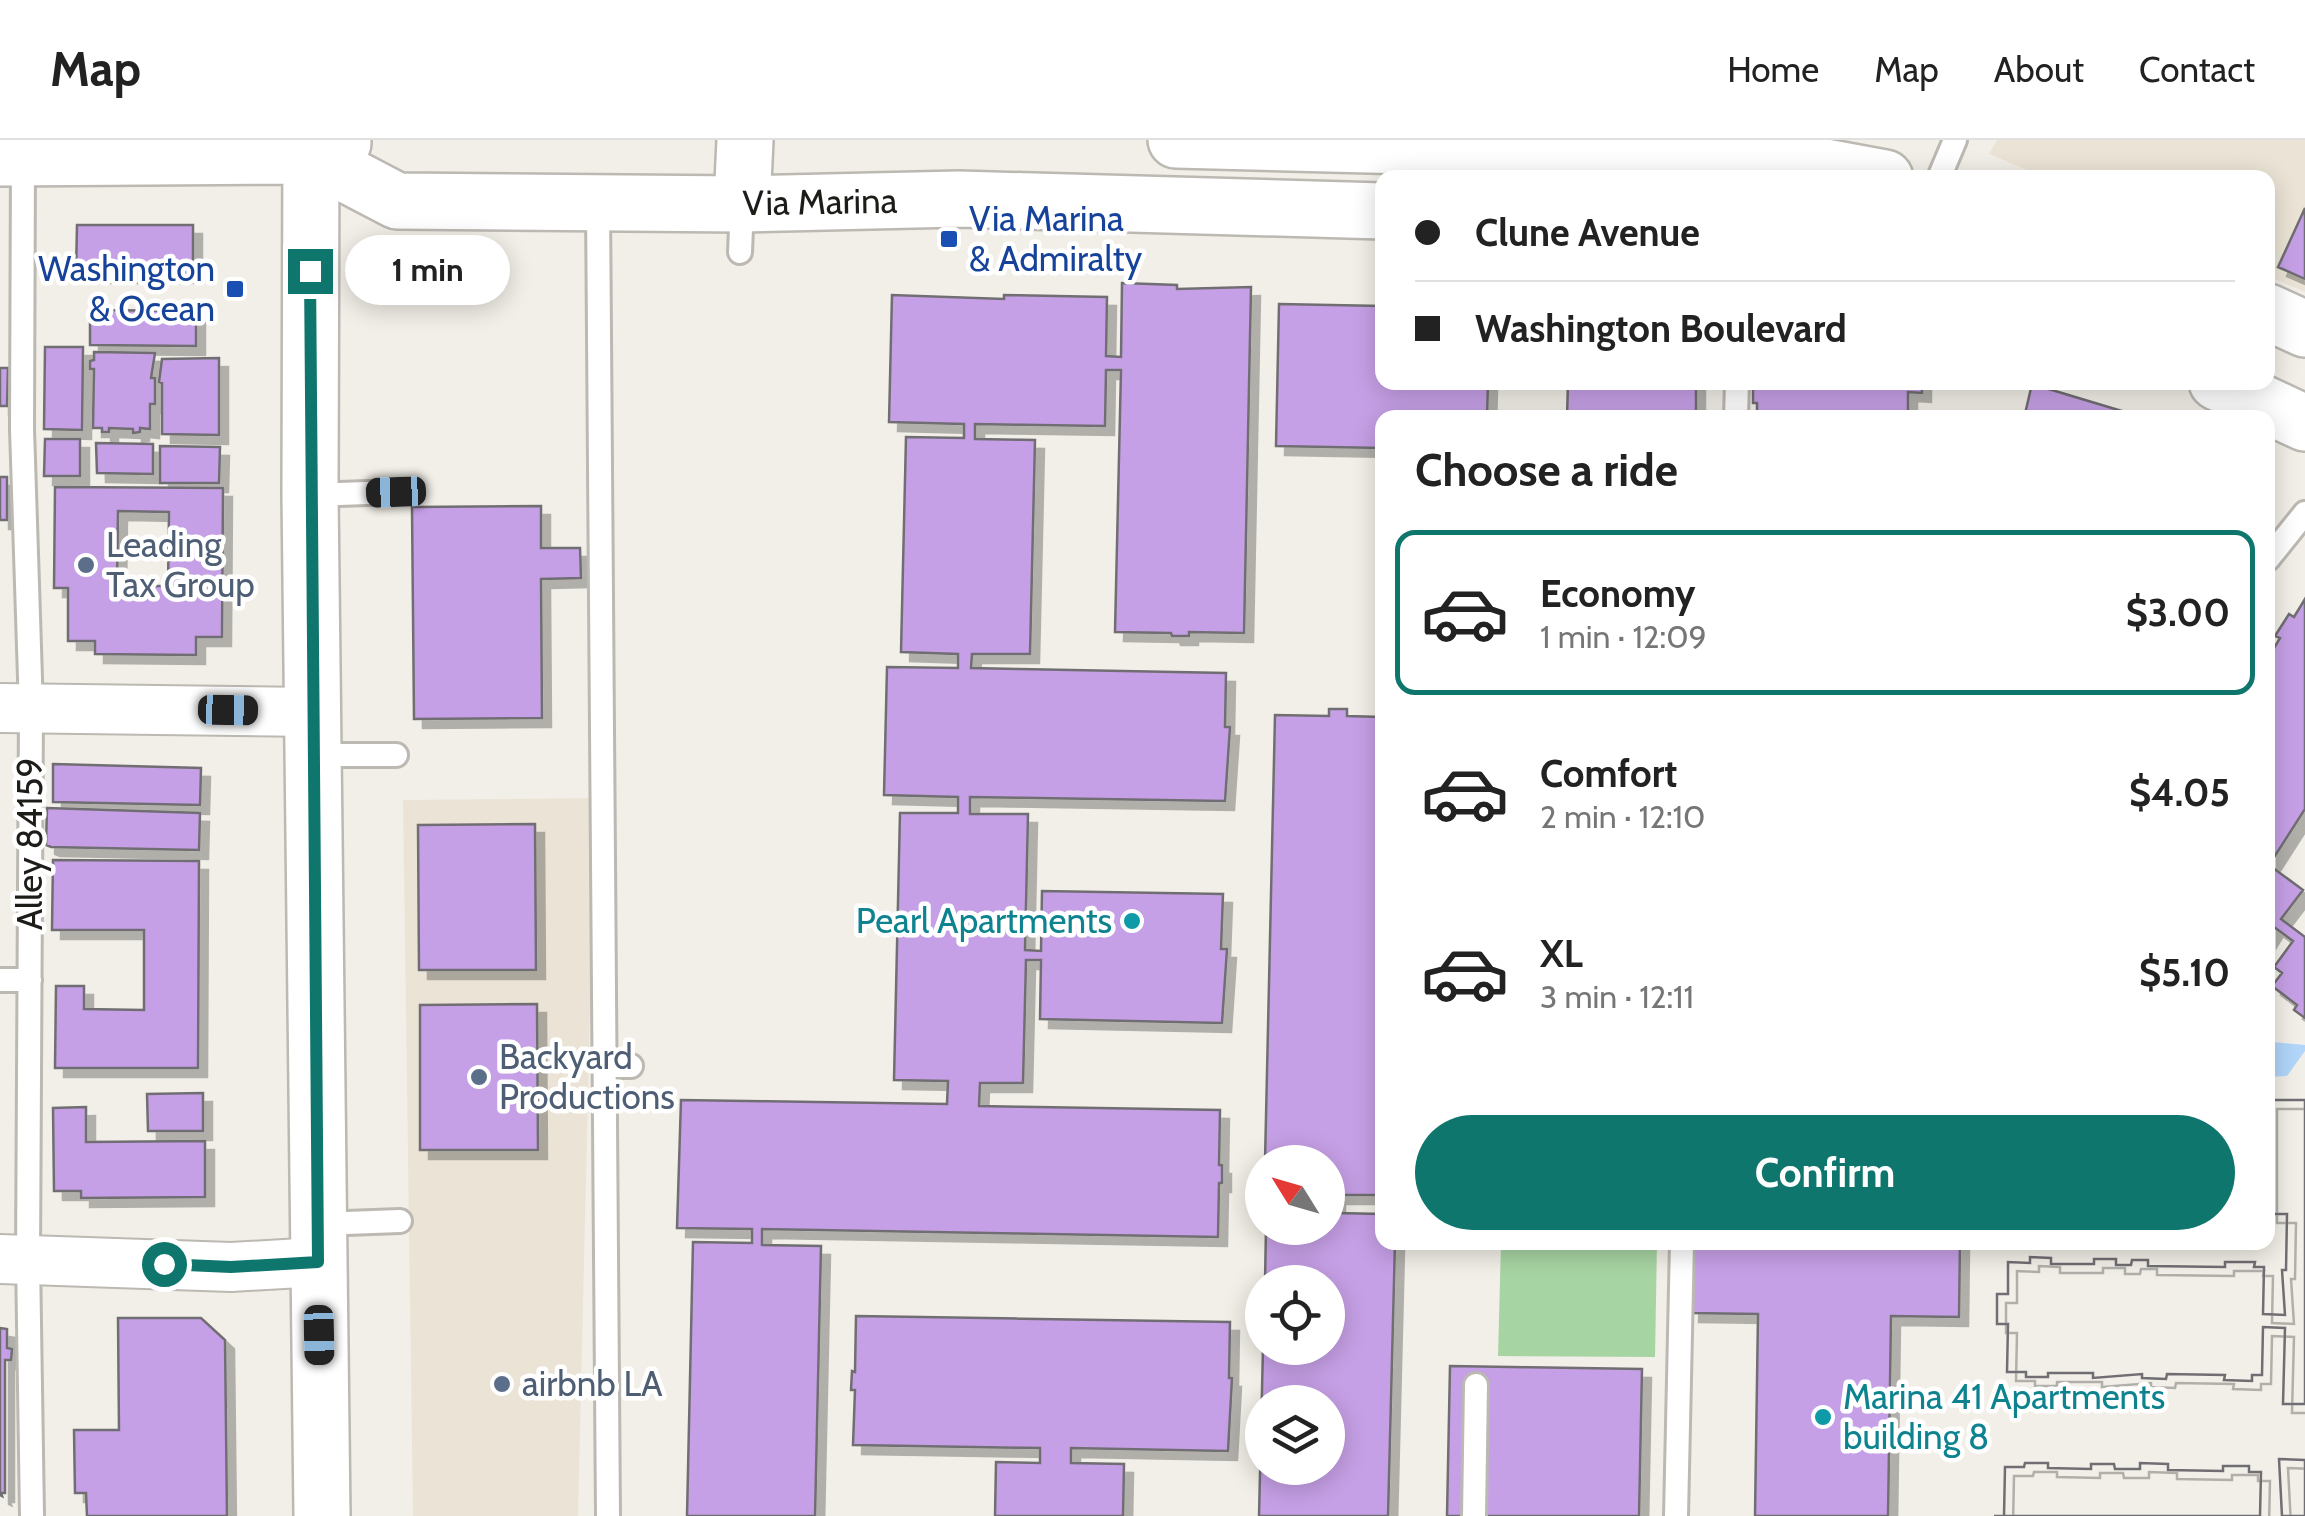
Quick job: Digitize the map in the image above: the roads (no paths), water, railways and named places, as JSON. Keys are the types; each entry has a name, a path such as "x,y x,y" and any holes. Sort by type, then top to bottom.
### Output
{"street":[{"path":"741,228 745,140"},
{"path":"1176,140 1745,147 1848,170"},
{"path":"1284,209 1285,142"},
{"path":"15,152 324,145 310,495 322,1516"},
{"name":"Via Marina","path":"324,145 397,201 598,204 741,228 959,199 1375,211"},
{"path":"2275,315 2305,329"},
{"path":"2235,399 2267,410"},
{"path":"2275,413 2305,423"},
{"path":"15,708 314,733"},
{"path":"14,1259 231,1267 318,1243"}],"lane":[{"path":"1942,170 1955,140"},
{"name":"Alley 84159","path":"15,152 11,429 15,708 30,980 14,1259 32,1516"},
{"path":"598,204 608,1516"},
{"path":"310,495 396,492"},
{"path":"2275,550 2305,514"},
{"path":"314,733 396,756"},
{"path":"0,980 30,980"},
{"path":"605,1066 630,1066"},
{"path":"318,1243 400,1221"},
{"path":"1676,1516 1682,1250"},
{"path":"1474,1516 1476,1385"}],"water":[{"path":"2275,1042 2305,1045 2305,1051 2287,1076 2275,1077"}],"place":[{"name":"Via Marina & Admiralty","path":"949,239"},
{"name":"Washington & Ocean","path":"235,289"},
{"name":"Leading Tax Group","path":"86,565"},
{"name":"Pearl Apartments","path":"1132,921"},
{"name":"Backyard Productions","path":"479,1077"},
{"name":"airbnb LA","path":"502,1384"},
{"name":"Marina 41 Apartments building 8","path":"1823,1417"}]}
